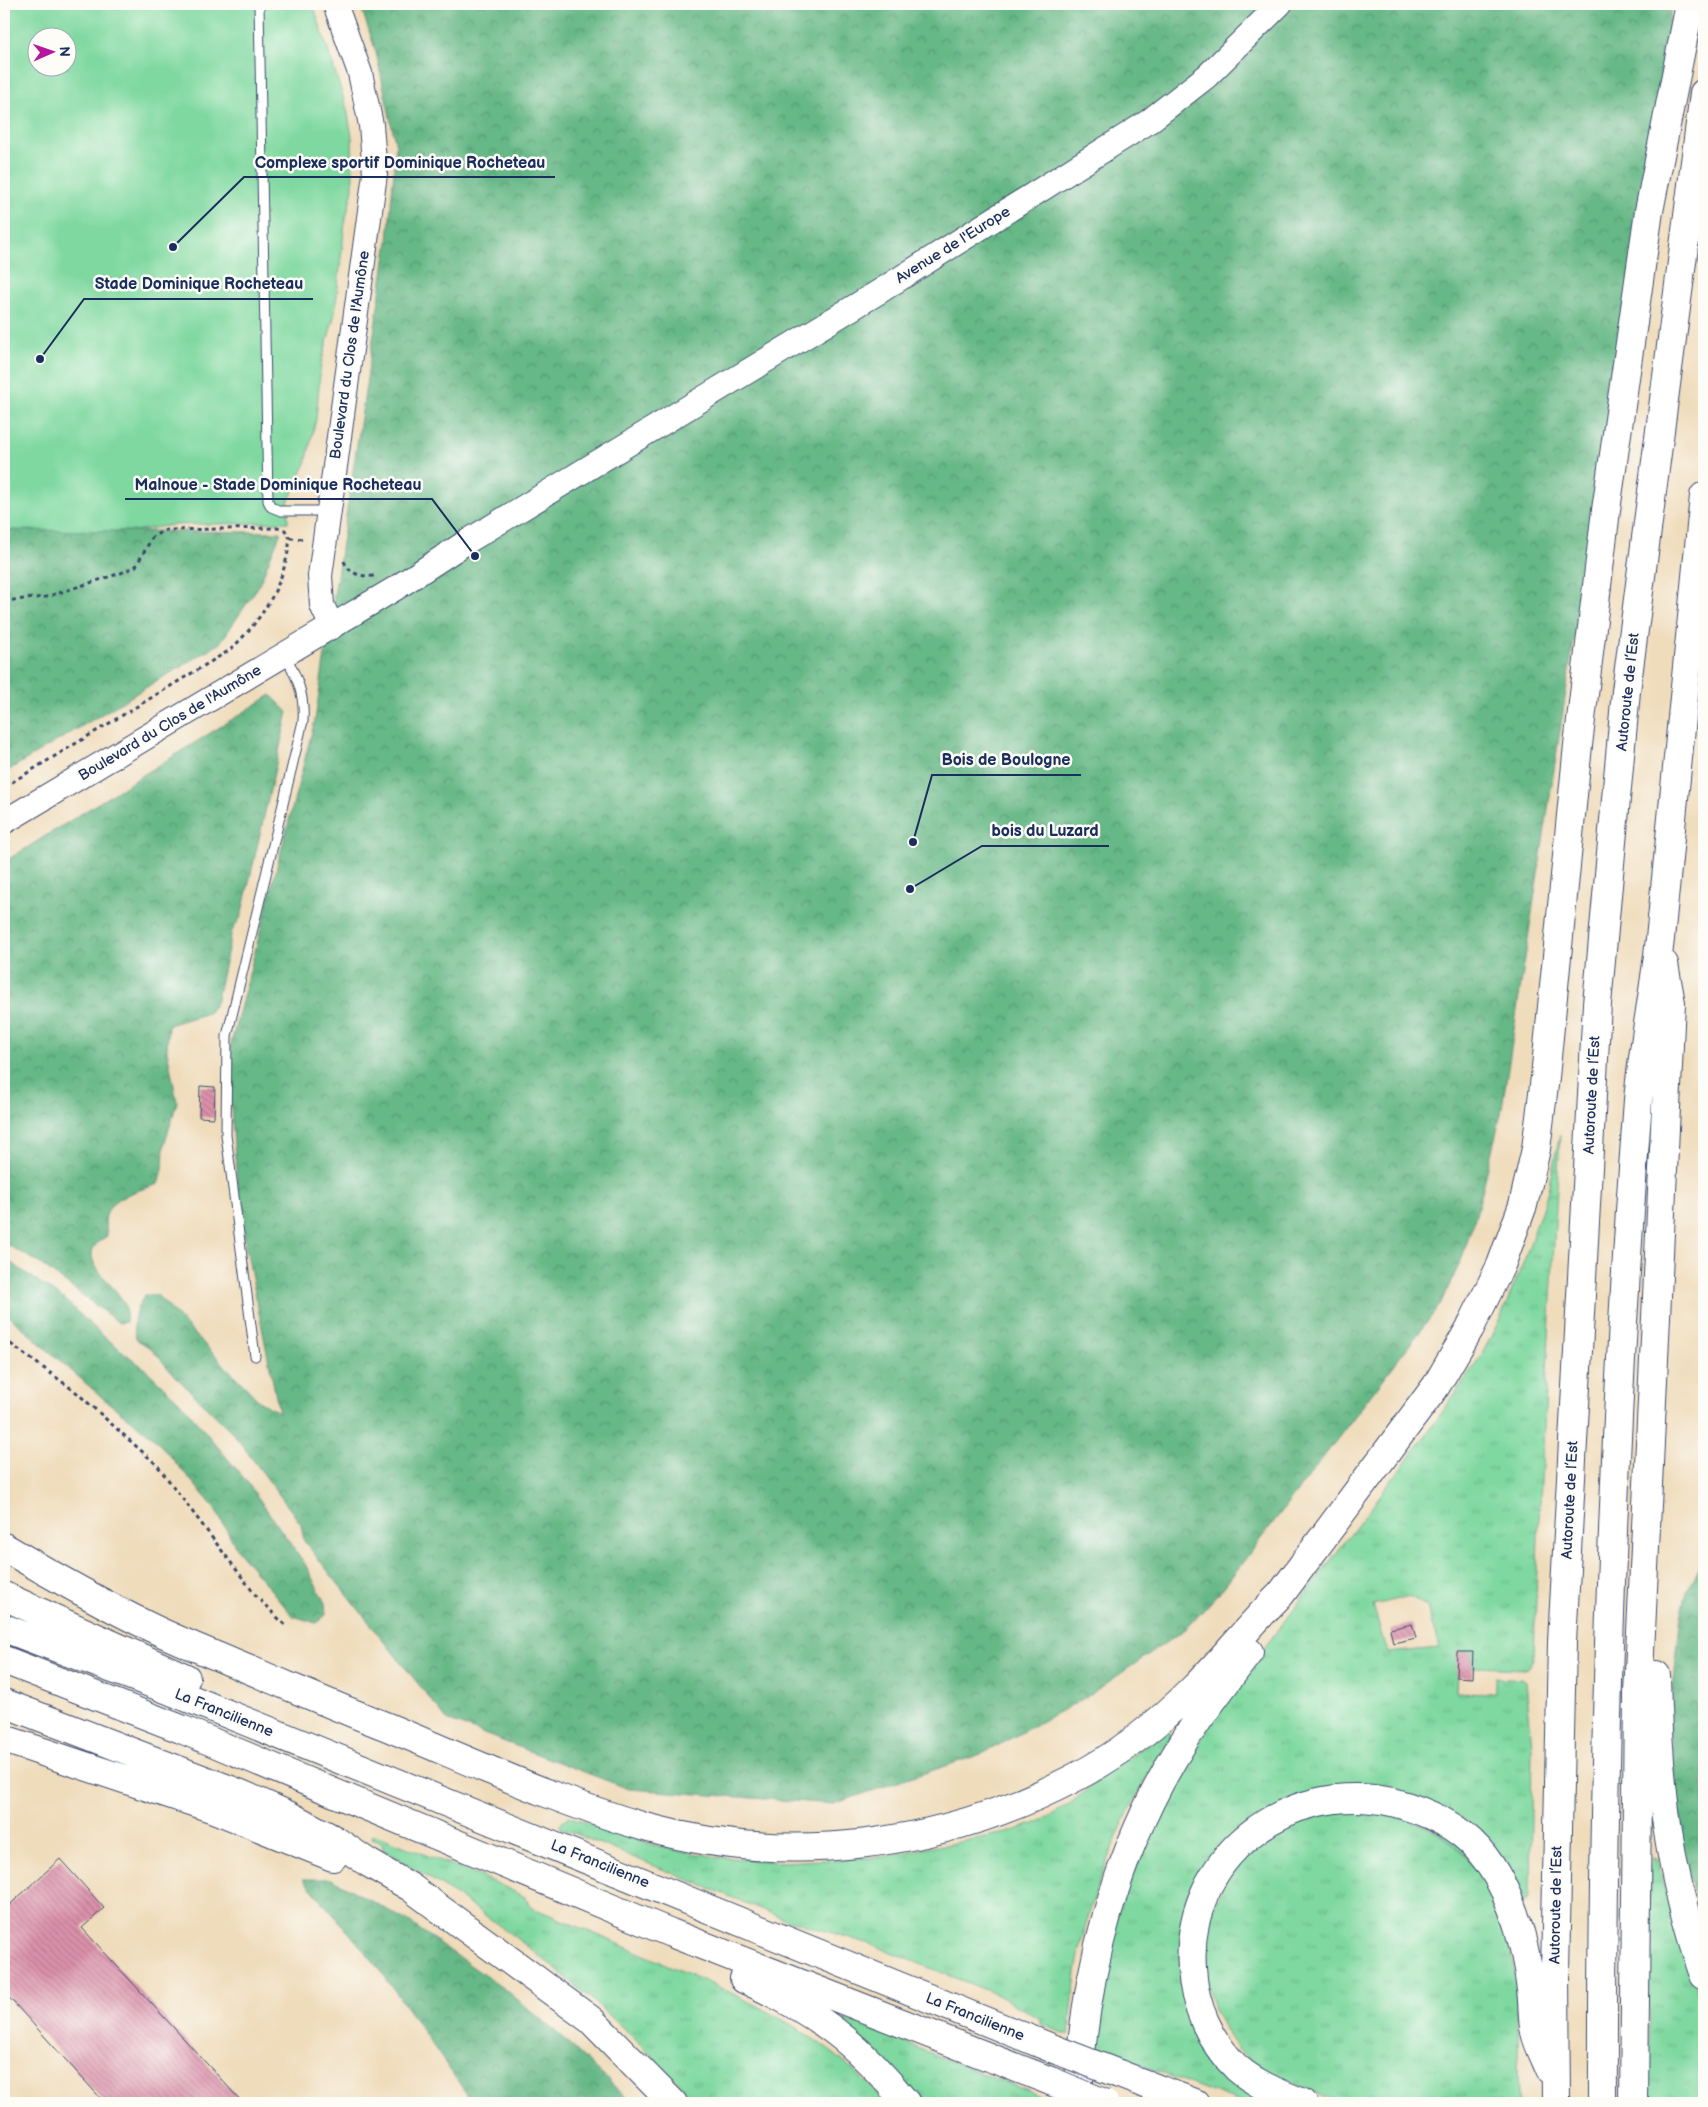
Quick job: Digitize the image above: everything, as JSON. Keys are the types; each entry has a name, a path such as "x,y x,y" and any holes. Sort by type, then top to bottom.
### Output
{"highway":[{"path":"4,1547 48,1574 149,1627 364,1718 577,1804 645,1827 680,1835 744,1844 813,1848 878,1843 925,1833 1011,1808 1076,1777 1112,1756 1191,1691 1252,1621 1281,1594 1436,1386 1470,1328 1501,1265 1522,1205 1536,1149 1545,1077 1578,745 1606,510 1649,211 1690,4"},
{"name":"Autoroute de l’Est","path":"1556,2093 1555,1972 1562,1642 1597,1004 1626,691 1704,93"},
{"path":"1603,2103 1606,1746 1614,1516 1639,1094 1660,943 1704,496"},
{"path":"1634,2103 1638,1694 1671,1003 1660,943"},
{"path":"4,1527 28,1542 48,1574"},
{"path":"1646,1531 1658,1569 1656,1703 1666,1824 1678,1892 1704,1975"},
{"path":"1078,2103 1082,2038 1090,1982 1106,1916 1134,1839 1163,1777 1185,1740 1267,1629 1281,1594"},
{"path":"4,1596 205,1687 240,1719"},
{"name":"La Francilienne","path":"4,1628 240,1719 1054,2049 1195,2103"},
{"name":"La Francilienne","path":"4,1660 181,1729 670,1933"},
{"path":"4,1703 241,1794 312,1828 410,1887 591,2020 673,2103"},
{"path":"4,1739 214,1809 334,1857 367,1862"},
{"path":"1303,2103 1259,2082 1238,2068 1209,2031 1200,2012 1193,1987 1191,1955 1194,1923 1204,1894 1218,1868 1235,1848 1255,1830 1275,1817 1300,1806 1322,1800 1350,1797 1410,1806 1434,1816 1457,1830 1477,1848 1489,1864 1507,1896 1518,1926 1526,1957 1535,2032 1556,2093"},
{"path":"670,1933 1104,2103"},
{"path":"670,1933 706,1961 792,2003 840,2033 878,2070 906,2103"}],"main road":[{"name":"Boulevard du Clos de l'Aumône","path":"4,822 332,627 322,605 320,592 328,510 375,174 371,125 360,73 335,4"},
{"name":"Avenue de l'Europe","path":"332,627 876,293 1148,122 1207,76 1280,4"}],"lane":[{"path":"259,4 268,501 271,507 281,510 328,510"},
{"path":"255,1356 226,1135 227,1036 279,828 303,721 304,703 298,678 285,654"}],"path":[{"path":"4,601 46,597 121,573 136,566 153,536 166,530 277,528 285,530 290,538 285,565 274,596 257,622 230,650 4,787"},
{"path":"1699,1123 1704,1124"},
{"path":"4,1339 76,1392 157,1465 257,1597 288,1628"}],"green space":[{"path":"4,4 313,4 347,109 352,137 353,189 345,222 335,313 321,364 316,419 306,463 288,502 288,522 173,525 133,531 4,530"},
{"path":"360,4 1672,4 1501,1114 1478,1208 1461,1261 1440,1305 1220,1592 1187,1628 1088,1696 984,1753 833,1804 629,1789 447,1720 304,1541 301,1524 233,1433 173,1374 152,1349 136,1339 134,1321 138,1306 145,1295 157,1295 260,1402 279,1412 240,1218 227,1059 315,720 388,241 396,146 376,52"},
{"path":"4,530 281,532 258,587 220,643 4,773"},
{"path":"271,695 288,712 241,917 232,931 216,1003 208,1013 168,1025 167,1050 177,1102 164,1146 163,1170 158,1184 120,1198 114,1203 105,1218 107,1236 96,1245 92,1253 97,1268 122,1299 125,1306 126,1322 119,1323 38,1262 4,1243 4,862"},
{"path":"1560,1134 1538,1538 1534,1659 1530,1666 1525,1669 1473,1667 1473,1652 1458,1652 1456,1692 1495,1693 1495,1677 1522,1679 1526,1682 1532,1747 1530,1896 1528,1900 1521,1901 1388,1789 1359,1785 1290,1798 1181,1932 1180,1971 1188,2017 1197,2035 1277,2103 1242,2103 1097,2049 1097,2045 1092,2043 1116,1917 1160,1809 1220,1706 1432,1427 1482,1354 1501,1317 1525,1258 1547,1194","holes":["1410,1596 1427,1607 1439,1648 1387,1653 1373,1605"]},
{"path":"4,1258 65,1300 102,1335 144,1368 183,1405 247,1482 305,1564 325,1603 326,1615 316,1623 293,1616 238,1551 214,1507 155,1439 105,1400 4,1312"},
{"path":"1704,1475 1704,1935 1683,1848 1669,1731 1680,1622 1687,1591 1700,1563"},
{"path":"1166,1731 1172,1736 1143,1784 1118,1834 1089,1913 1076,1975 1069,2035 1040,2024 1040,2019 996,1994 874,1945 785,1919 561,1828 560,1825 568,1816 640,1841 675,1850 719,1857 781,1862 881,1857 1006,1833 1039,1822 1067,1806 1111,1770"},
{"path":"1361,1808 1407,1819 1431,1828 1463,1853 1486,1882 1501,1915 1511,1951 1516,1988 1518,2027 1518,2103 1338,2103 1274,2075 1254,2063 1239,2050 1222,2025 1214,2009 1205,1976 1208,1918 1228,1876 1249,1851 1301,1818"},
{"path":"373,1834 492,1881 525,1897 533,1908 706,1982 763,2009 790,2024 841,2059 886,2103 697,2103 626,2031 550,1964 469,1904 383,1850 382,1843 372,1838"},
{"path":"1653,1858 1657,1860 1659,1865 1672,1917 1704,2011 1704,2103 1649,2103 1650,1865"},
{"path":"303,1879 332,1879 409,1922 511,1994 564,2039 632,2103 473,2103 379,1968"},
{"path":"844,2019 1056,2103 919,2103 844,2022"}],"building":[{"path":"200,1086 215,1087 214,1118 199,1117"},
{"path":"1412,1624 1416,1638 1393,1643 1390,1629"},
{"path":"1457,1652 1473,1652 1472,1678 1456,1677"},
{"path":"60,1859 104,1908 82,1928 243,2103 105,2103 4,1992 4,1910"}],"place":[{"name":"Complexe sportif Dominique Rocheteau","path":"173,247"},
{"name":"Stade Dominique Rocheteau","path":"40,359"},
{"name":"Malnoue - Stade Dominique Rocheteau","path":"475,556"},
{"name":"Bois de Boulogne","path":"913,842"},
{"name":"bois du Luzard","path":"910,889"}]}
